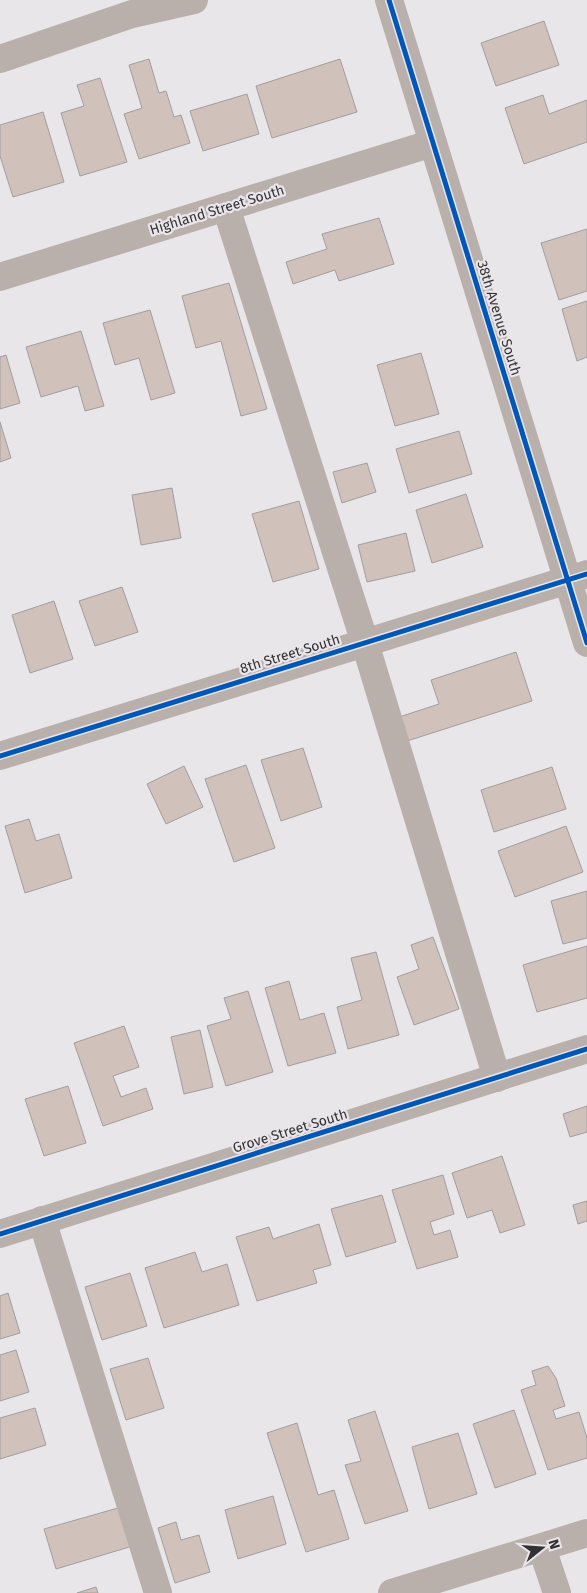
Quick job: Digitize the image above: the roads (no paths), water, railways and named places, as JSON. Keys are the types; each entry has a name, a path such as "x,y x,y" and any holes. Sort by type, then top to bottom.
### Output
{"street":[{"path":"0,59 132,14 194,0"},
{"name":"38th Avenue South","path":"389,0 433,142 577,577 587,643"},
{"name":"Highland Street South","path":"0,277 433,142"},
{"path":"226,207 365,643 497,1078"},
{"name":"8th Street South","path":"0,756 577,577"},
{"name":"Grove Street South","path":"0,1234 587,1049"},
{"path":"42,1220 158,1593"},
{"path":"392,1593 587,1534"},
{"path":"542,1548 557,1593"}]}
